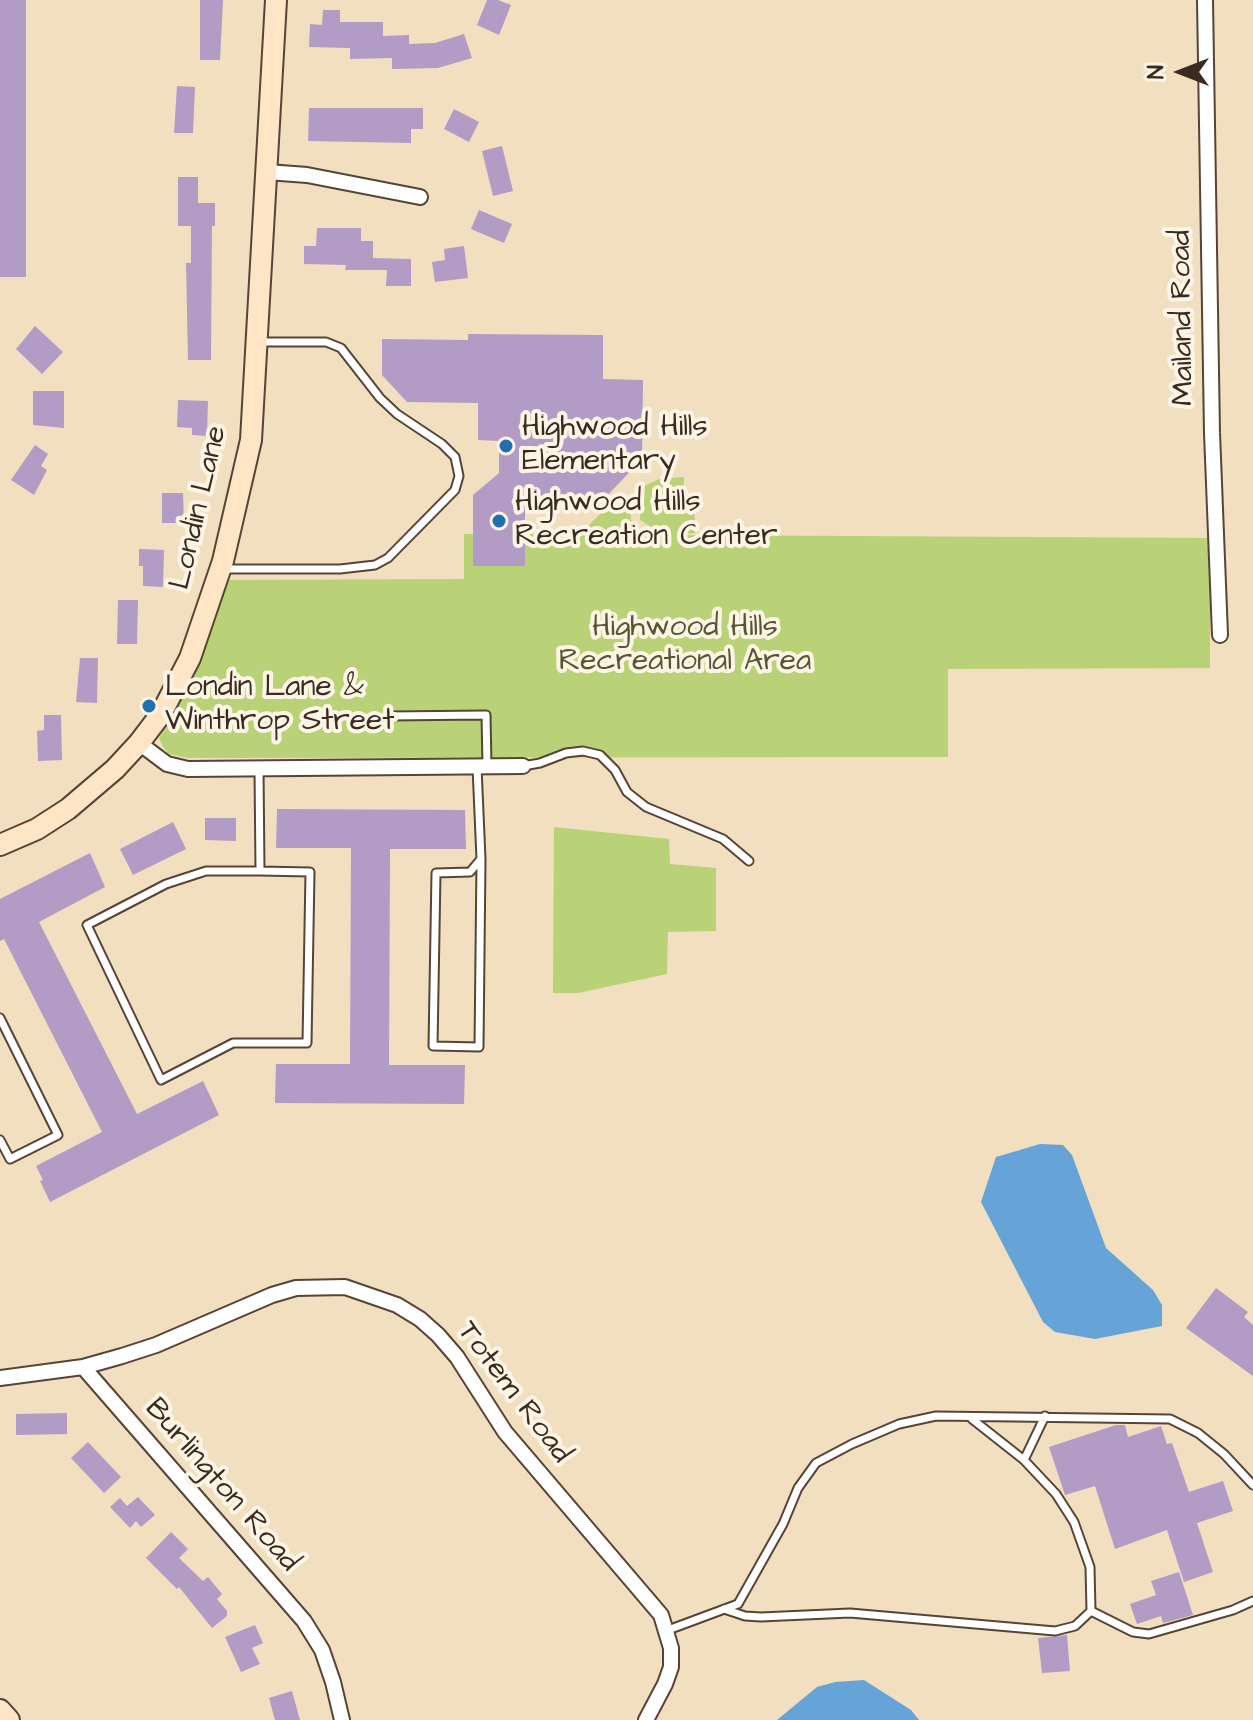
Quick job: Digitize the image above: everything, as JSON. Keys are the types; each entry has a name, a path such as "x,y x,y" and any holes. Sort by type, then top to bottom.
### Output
{"street":[{"name":"Londin Lane","path":"0,845 37,829 68,809 115,769 139,743 161,714 185,669 220,569 251,440 276,0"},
{"name":"Mailand Road","path":"1205,0 1212,433 1220,635"},
{"path":"267,172 307,175 420,197"},
{"path":"139,743 167,764 188,769 523,766"},
{"name":"Totem Road","path":"83,1367 156,1345 272,1295 296,1288 345,1287 397,1305 420,1319 457,1357 505,1432 650,1600 668,1630 671,1667 646,1720"},
{"path":"0,1378 83,1367"},
{"name":"Burlington Road","path":"83,1367 304,1621 322,1650 342,1720"},
{"path":"0,1710 9,1720"}],"lane":[{"path":"220,569 340,569 375,565 388,558 455,490 459,476 455,457 380,398 341,348 326,342 257,342"},
{"path":"389,716 486,715 482,766 479,1047 433,1046 436,873 470,872 481,859"},
{"path":"523,766 566,753 583,751 600,755 615,770 627,792 646,807 723,839 749,861"},
{"path":"259,769 260,871"},
{"path":"206,871 260,871 310,872 307,1043 233,1043 161,1080 87,925 166,884 206,871"},
{"path":"0,1018 58,1135 10,1159 0,1140"},
{"path":"668,1630 738,1604 783,1524 798,1488 816,1463 899,1424 936,1416 1170,1419 1198,1433 1224,1454 1253,1485"},
{"path":"1024,1460 1045,1416"},
{"path":"724,1609 745,1616 761,1617 850,1613 1055,1631 1075,1626 1091,1611 1090,1567 1074,1522 1056,1494 1024,1460 970,1417"},
{"path":"1091,1611 1133,1632 1149,1634 1233,1610 1253,1601"}],"green space":[{"name":"Highwood Hills Recreational Area","path":"684,477 684,496 694,496 695,533 675,535 1210,538 1210,668 948,669 948,757 188,758 169,754 163,747 159,738 191,677 227,580 464,579 464,534 589,534 589,525 614,504 630,509 633,535 665,535 640,520 640,488 659,479"},
{"path":"554,827 669,839 670,864 716,868 716,931 668,932 667,974 578,993 553,993"}],"water":[{"path":"1040,1144 1063,1145 1072,1155 1106,1248 1153,1290 1162,1305 1162,1326 1095,1339 1055,1332 1043,1322 981,1202 996,1157"},
{"path":"864,1680 911,1710 919,1720 777,1720 817,1687"}],"building":[{"path":"0,0 26,0 26,277 0,277"},
{"path":"200,0 223,0 220,60 200,60"},
{"path":"487,0 511,5 499,35 477,25"},
{"path":"323,10 340,10 340,22 383,22 383,36 409,35 409,44 435,43 464,34 472,58 438,68 392,69 392,58 350,59 350,48 309,47 310,24 322,25"},
{"path":"177,86 195,87 193,133 174,133"},
{"path":"309,108 423,108 423,129 411,129 411,143 308,141"},
{"path":"454,109 479,122 469,142 444,129"},
{"path":"502,146 513,191 493,196 482,151"},
{"path":"178,177 198,177 198,203 215,203 215,226 212,226 211,360 188,360 186,263 191,263 191,226 178,226"},
{"path":"479,210 512,224 504,243 471,229"},
{"path":"317,228 361,228 361,241 373,241 373,258 411,259 411,286 386,286 387,270 345,270 346,265 304,264 304,246 316,246"},
{"path":"464,246 468,278 435,282 432,262 445,260 444,249"},
{"path":"35,326 63,352 42,374 16,349"},
{"path":"468,334 603,335 603,379 643,380 642,459 604,499 525,498 525,566 473,566 473,495 499,473 499,441 478,440 478,403 407,402 382,375 382,339 468,340"},
{"path":"33,391 64,391 64,428 33,425"},
{"path":"178,400 208,401 207,436 192,435 192,428 177,427"},
{"path":"35,445 48,454 41,466 47,470 34,495 11,480"},
{"path":"162,493 183,493 184,523 162,523"},
{"path":"139,549 164,550 163,587 143,586"},
{"path":"118,600 138,600 137,644 117,644"},
{"path":"80,658 98,658 97,703 76,702"},
{"path":"44,715 61,715 62,760 38,761 37,731 44,730"},
{"path":"277,809 465,810 466,849 390,849 389,1065 465,1065 464,1104 275,1103 276,1064 350,1064 351,848 276,848"},
{"path":"205,818 236,818 236,841 205,840"},
{"path":"173,822 186,849 133,875 120,849"},
{"path":"90,853 105,887 39,922 137,1114 203,1081 219,1115 50,1202 36,1166 102,1132 4,939 0,941 0,899"},
{"path":"1216,1288 1248,1312 1244,1317 1253,1325 1253,1376 1186,1328"},
{"path":"67,1413 67,1434 16,1435 16,1414"},
{"path":"1116,1425 1125,1425 1128,1437 1161,1426 1167,1444 1172,1443 1189,1492 1223,1481 1233,1511 1197,1523 1213,1572 1184,1582 1167,1530 1115,1549 1095,1486 1065,1495 1049,1447"},
{"path":"88,1442 121,1477 104,1493 71,1458"},
{"path":"138,1497 155,1515 141,1527 136,1521 130,1528 110,1507 120,1498 127,1506"},
{"path":"171,1532 188,1549 179,1558 203,1581 208,1577 222,1594 217,1599 227,1611 227,1616 212,1628 179,1587 177,1589 146,1558"},
{"path":"1179,1572 1193,1615 1163,1623 1161,1616 1137,1624 1130,1604 1156,1595 1151,1581"},
{"path":"255,1625 263,1643 252,1648 260,1664 241,1672 225,1637"},
{"path":"1067,1635 1070,1671 1042,1673 1038,1638"},
{"path":"292,1691 300,1720 275,1720 269,1698"}],"place":[{"name":"Highwood Hills Elementary","path":"506,446"},
{"name":"Highwood Hills Recreation Center","path":"499,521"},
{"name":"Londin Lane & Winthrop Street","path":"149,706"}]}
